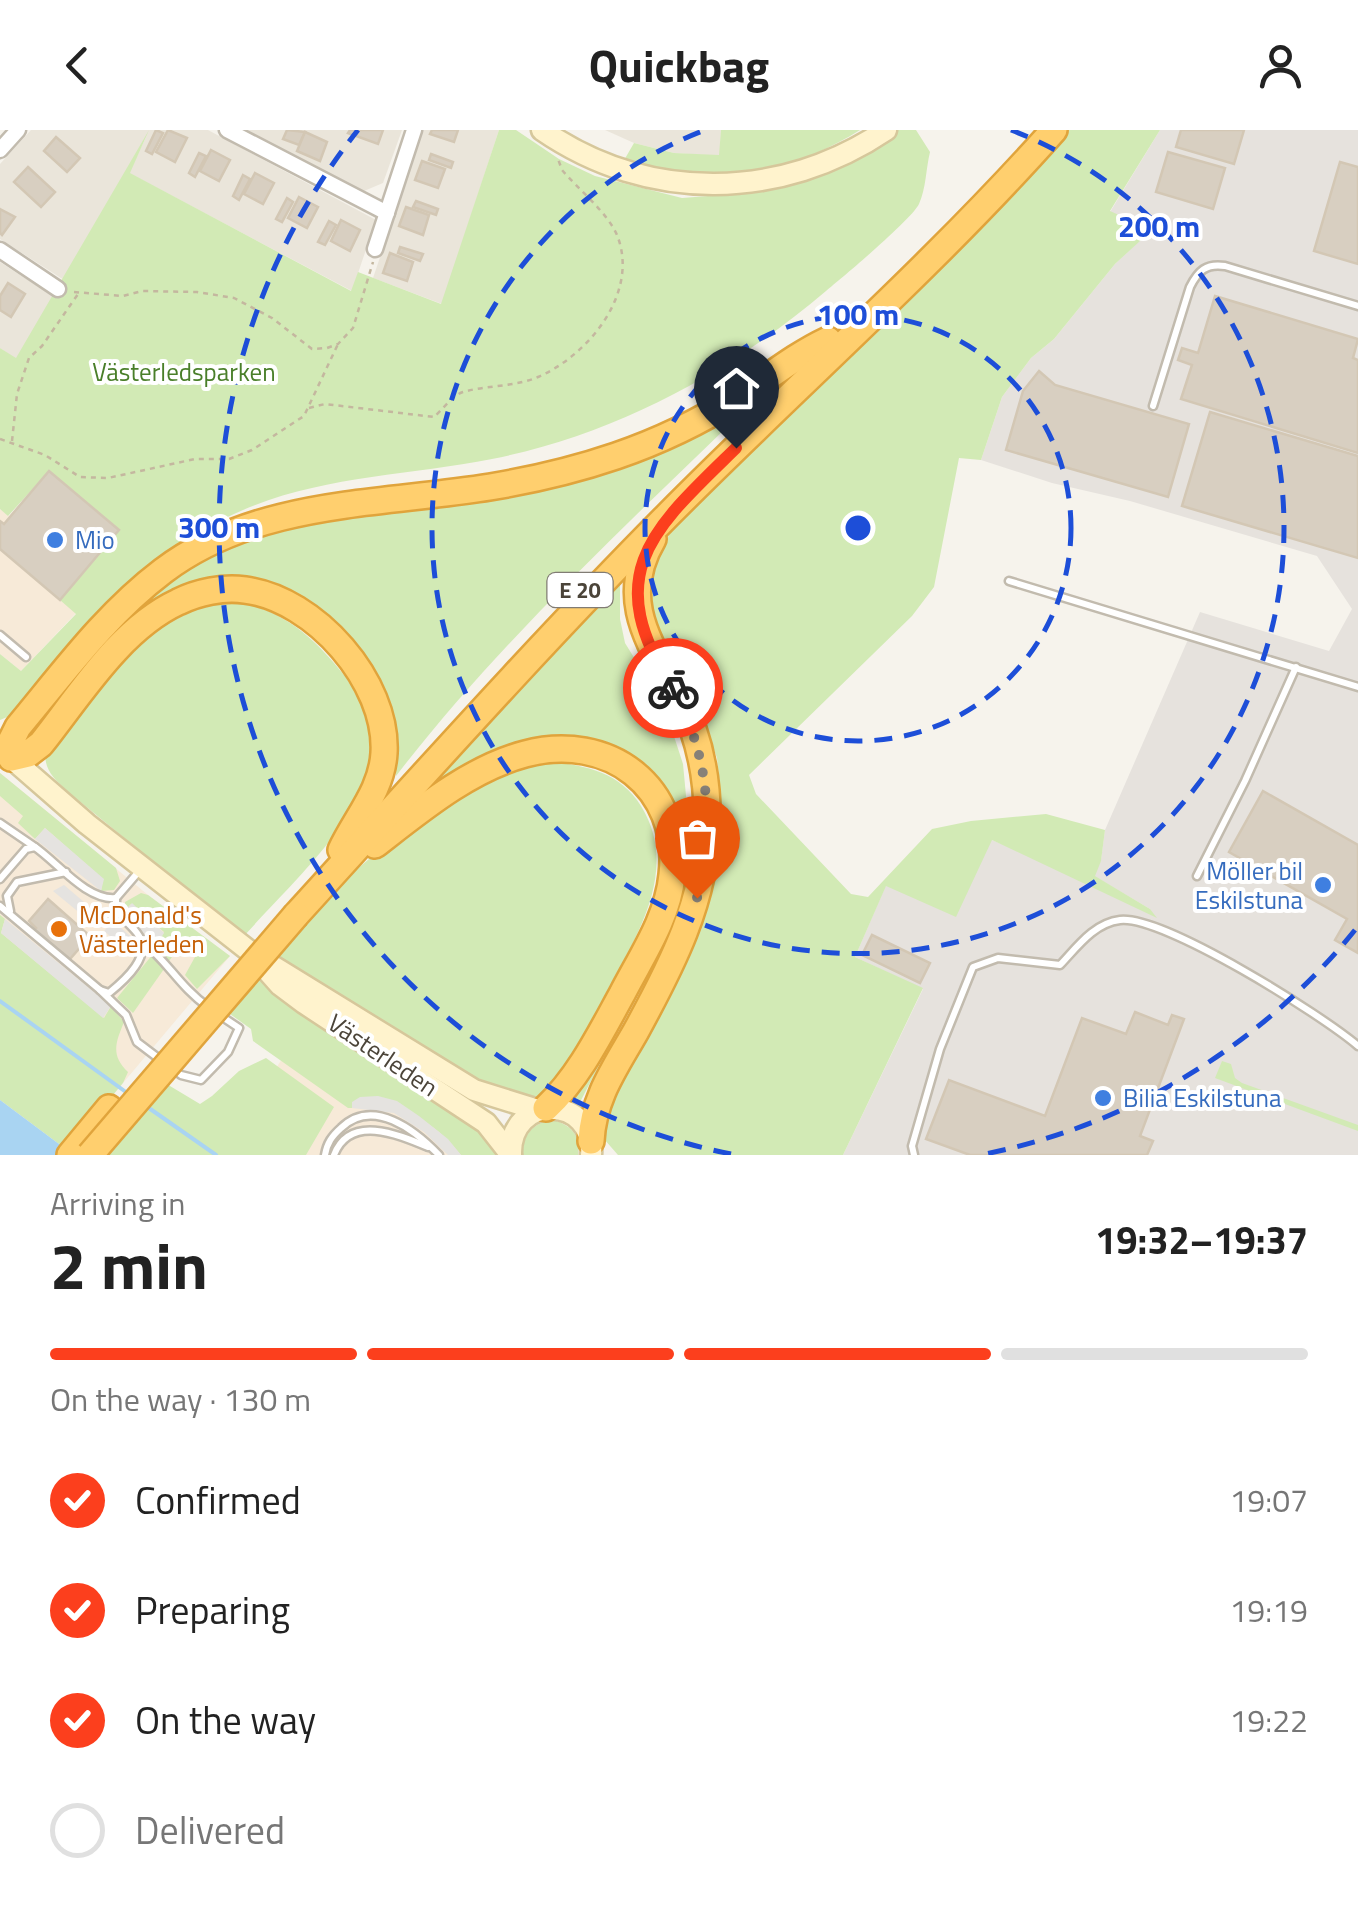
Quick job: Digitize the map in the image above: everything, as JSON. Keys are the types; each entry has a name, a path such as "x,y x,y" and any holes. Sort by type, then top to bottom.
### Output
{"highway":[{"name":"E 20","path":"341,858 582,589 1032,130"},
{"name":"E 20","path":"70,1155 531,657 669,514 915,277 1054,130"},
{"name":"E 20","path":"341,858 381,774 381,720 368,687 328,636 304,614 266,595 220,590 199,594 161,612 117,650 40,744 28,754 5,754 18,727 91,640 130,599 194,551 230,533 288,514 490,487 618,456 734,400 828,340"},
{"name":"E 20","path":"594,1150 592,1118 600,1094 672,960 703,872 708,789 702,758 692,726 646,637 638,606 642,562 669,514"},
{"name":"E 20","path":"341,858 368,851 458,784 524,754 546,749 580,749 618,762 645,783 669,825 672,878 666,905 582,1065 542,1109"},
{"name":"E 20","path":"90,1155 292,911"}],"main road":[{"path":"547,133 602,163 641,175 693,186 729,186 802,172 836,160 886,130"},
{"name":"Västerleden","path":"5,754 253,954 474,1090 572,1114 583,1124 594,1150"},
{"name":"Västerleden","path":"253,954 280,985 486,1123 511,1155"},
{"path":"511,1155 516,1128 525,1117 542,1109"}],"street":[{"path":"0,150 18,130"},
{"path":"227,130 387,213"},
{"path":"375,249 414,130"},
{"path":"0,250 58,288"}],"lane":[{"path":"1153,406 1190,287 1204,268 1225,266 1358,306"},
{"path":"1008,582 1358,687"},
{"path":"0,635 26,657"},
{"path":"1196,876 1245,781 1296,667"},
{"path":"0,823 91,891 107,899 116,898"},
{"path":"0,879 26,849 35,848"},
{"path":"0,906 126,1015 137,1042 181,1075 201,1080 228,1052 238,1028 183,990 162,958 116,909 116,898 142,868"},
{"path":"16,921 8,908 7,896 17,882 67,872"},
{"path":"914,1155 912,1146 940,1050 973,967 998,958 1060,966 1106,923 1137,920 1202,950 1289,996 1358,1046"},
{"path":"100,990 109,993 130,972 140,960 142,941"},
{"path":"325,1155 326,1145 337,1131 351,1119 366,1115 401,1124 436,1152"},
{"path":"334,1155 343,1138 354,1131 372,1130 436,1152"}],"path":[{"path":"309,408 326,404 434,417 460,392 536,378 572,354 600,326 621,293 624,263 616,233 562,170 547,133"},
{"path":"0,438 45,455 80,477 108,478 195,460 229,459 291,427 309,408 338,344 353,328 375,249"},
{"path":"58,288 123,296 142,291 197,292 234,298 272,318 312,349 338,344"},
{"path":"12,443 17,394 29,358 80,292"}],"shaded area":[{"path":"31,130 208,130 376,220 352,291 129,173 147,135 64,280 0,239 0,164"},
{"path":"246,130 402,130 383,183 364,191"},
{"path":"423,130 499,130 442,304 373,278"},
{"path":"605,130 721,130 720,156 674,153 634,143"},
{"path":"1160,130 1358,130 1358,1155 843,1155 923,989 855,957 886,885 992,840 1150,909 1094,876 1101,860 1105,830 1200,612 1329,651 1352,609 1317,556 981,460 1002,397 1031,358 1054,339 1115,264 1151,230 1110,212"},
{"path":"0,262 54,297 16,359 0,348"},
{"name":"Mio","path":"49,471 119,530 60,599 76,613 21,671 0,654 0,509 9,516"},
{"path":"0,773 148,895 230,956 123,1083 0,983"},
{"path":"45,828 104,879 101,891 35,839"},
{"path":"64,885 91,908 81,914 53,891"},
{"path":"132,903 164,933 156,946 124,912"},
{"path":"5,919 111,1006 103,1018 1,933"},
{"path":"113,921 136,941 128,951 104,931"},
{"path":"282,1059 500,1155 232,1155 265,1085"},
{"path":"360,1097 397,1101 419,1116 461,1155 448,1155 424,1132 394,1113 352,1108 352,1102"}],"green space":[{"name":"Västerledsparken","path":"149,130 130,173 351,291 358,272 441,304 499,130 516,130 559,159 595,176 682,198 747,193 814,178 861,156 898,130 916,130 930,152 919,204 904,222 789,321 711,374 627,416 538,448 460,465 329,484 265,501 234,514 170,553 141,577 12,715 0,720 0,654 21,671 76,614 60,600 118,530 49,471 8,516 0,509 0,348 16,358"},
{"path":"721,130 860,130 801,159 735,176 691,176 623,162 634,143 674,153 719,155"},
{"path":"1069,130 1160,130 1110,211 1152,230 1115,264 1054,339 1031,358 1002,397 981,460 959,458 934,587 912,616 749,775 756,794 851,894 868,897 932,829 1046,814 1105,830 1095,876 1150,909 1157,918 992,840 956,917 886,886 855,957 923,988 843,1155 618,1155 597,1131 680,963 705,901 721,796 717,758 698,705 652,624 648,574 674,526 915,292"},
{"path":"771,384 529,622 396,776 397,737 384,691 247,582 115,635 21,738 138,603 237,540 289,526 499,497"},
{"path":"620,580 620,619 625,643 651,685 683,764 690,838 683,881 656,955 577,1108 566,1104 650,954 675,826 594,745 563,735 537,737 485,757 393,816"},
{"path":"233,601 276,615 323,651 358,697 375,753 367,782 339,829 244,936 67,791 52,775 45,757 48,742 145,634 201,603"},
{"path":"550,762 602,773 633,795 652,830 655,879 640,928 573,1058 549,1089 524,1099 491,1091 460,1076 275,956 339,885 417,823 498,776"},
{"path":"0,773 116,868 120,881 114,890 101,891 103,879 45,828 35,839 18,823 23,816 0,796"},
{"path":"141,893 230,956 197,989 185,975 195,957 181,945 169,961 156,946 164,932 131,904 124,912 125,902"},
{"path":"0,915 5,919 1,933 104,1018 111,1006 124,1022 117,1054 128,1072 67,1150 0,1100"},
{"path":"153,954 164,969 133,1013 117,998"},
{"path":"254,973 313,1017 474,1122 500,1155 461,1155 425,1122 401,1112 353,1102 352,1108 348,1108 253,1041 251,1029 223,1009"},
{"path":"266,1058 334,1107 306,1155 103,1155 165,1083 200,1104 239,1071"},
{"path":"1222,1061 1231,1064 1235,1078 1242,1083 1358,1125 1358,1131 1215,1078"},
{"path":"550,1119 572,1131 578,1141 578,1155 523,1155 529,1132"}],"water":[{"path":"0,1100 67,1150 75,1155 0,1155"}],"building":[{"path":"156,130 163,133 152,154 146,151"},
{"path":"168,130 187,138 175,162 156,152"},
{"path":"287,130 305,132 299,145 283,139"},
{"path":"383,130 378,144 348,133"},
{"path":"432,130 458,130 454,142 430,134"},
{"path":"1181,130 1244,130 1234,164 1176,147"},
{"path":"305,132 327,142 320,161 297,151"},
{"path":"56,137 80,158 67,172 44,151"},
{"path":"211,150 230,160 219,181 200,171"},
{"path":"1168,152 1225,168 1213,209 1156,192"},
{"path":"199,153 206,156 195,177 189,173"},
{"path":"431,154 453,162 451,168 429,160"},
{"path":"422,161 445,169 438,188 415,180"},
{"path":"1340,162 1358,167 1358,264 1314,251"},
{"path":"28,167 55,192 41,207 14,182"},
{"path":"255,173 274,183 263,204 244,194"},
{"path":"243,175 250,179 239,200 233,196"},
{"path":"299,197 318,207 307,228 288,218"},
{"path":"287,198 293,202 282,222 276,219"},
{"path":"416,201 438,209 436,215 413,207"},
{"path":"406,207 429,215 423,235 399,226"},
{"path":"0,209 15,217 2,235 0,233"},
{"path":"341,220 360,230 350,251 331,241"},
{"path":"329,221 336,225 325,245 318,242"},
{"path":"400,247 423,254 420,261 398,253"},
{"path":"390,253 413,262 407,281 383,273"},
{"path":"8,283 25,294 11,317 0,310 0,296"},
{"path":"1215,296 1358,339 1353,358 1358,360 1358,453 1181,399 1192,365 1178,360 1182,348 1198,353"},
{"path":"1039,371 1055,385 1189,424 1168,497 1006,450 1023,391"},
{"path":"1210,412 1358,456 1358,558 1182,506"},
{"name":"Mio","path":"49,471 119,530 60,600 0,549 0,521 4,524"},
{"name":"Möller bil Eskilstuna","path":"1263,791 1358,845 1358,953 1335,940 1347,919 1229,852"},
{"name":"McDonald's Västerleden","path":"48,899 90,936 70,959 34,930 29,921"},
{"path":"872,935 930,963 920,983 862,955"},
{"name":"Bilia Eskilstuna","path":"1135,1012 1168,1025 1172,1015 1184,1019 1140,1136 1153,1141 1147,1155 970,1155 926,1139 949,1080 1045,1116 1082,1018 1126,1034"}],"waterway":[{"path":"0,1001 130,1095"},
{"path":"146,1106 216,1155"}],"way so far":[{"path":"673,688 692,726 708,789 703,872 697,898"}],"place":[{"name":"Mio","path":"55,540"},
{"name":"Möller bil Eskilstuna","path":"1323,885"},
{"name":"McDonald's Västerleden","path":"59,929"},
{"name":"Bilia Eskilstuna","path":"1103,1098"}],"route":[{"path":"673,688 652,652 641,621 638,591 642,562 669,514 736,448"}]}
